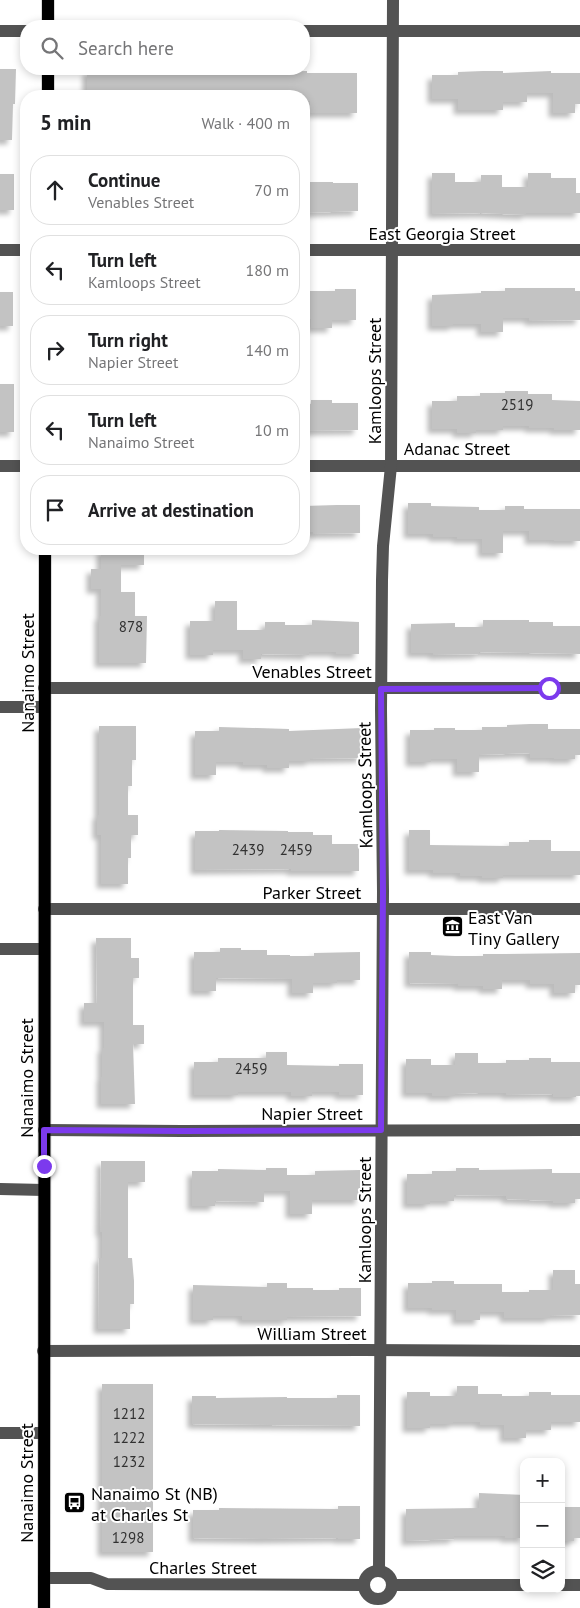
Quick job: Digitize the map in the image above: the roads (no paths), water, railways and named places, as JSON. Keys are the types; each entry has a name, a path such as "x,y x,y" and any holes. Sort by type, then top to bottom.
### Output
{"main road":[{"path":"48,0 48,20"},
{"path":"48,75 48,90"},
{"name":"Nanaimo Street","path":"44,1608 45,555"}],"street":[{"name":"Kamloops Street","path":"380,1571 383,909 381,689 383,546 391,466 393,0"},
{"path":"310,30 580,31"},
{"path":"0,31 20,31"},
{"path":"0,250 20,250"},
{"name":"East Georgia Street","path":"310,250 580,250"},
{"path":"0,466 20,466"},
{"name":"Adanac Street","path":"310,466 580,466"},
{"name":"Venables Street","path":"44,688 580,688"},
{"path":"0,707 44,708"},
{"name":"Parker Street","path":"44,909 580,909"},
{"path":"0,949 44,948"},
{"name":"Napier Street","path":"44,1130 580,1130"},
{"path":"0,1189 44,1190"},
{"name":"William Street","path":"43,1351 580,1351"},
{"path":"0,1433 43,1433"},
{"path":"380,1571 389,1575 392,1585 389,1595 379,1604 368,1596 364,1585 368,1574 380,1571"},
{"name":"Charles Street","path":"44,1578 91,1578 107,1584 364,1585"},
{"path":"392,1585 520,1585"},
{"path":"565,1585 580,1585"}],"place":[{"name":"East Van Tiny Gallery","path":"452,927"},
{"name":"Nanaimo St (NB) at Charles St","path":"75,1503"}]}
